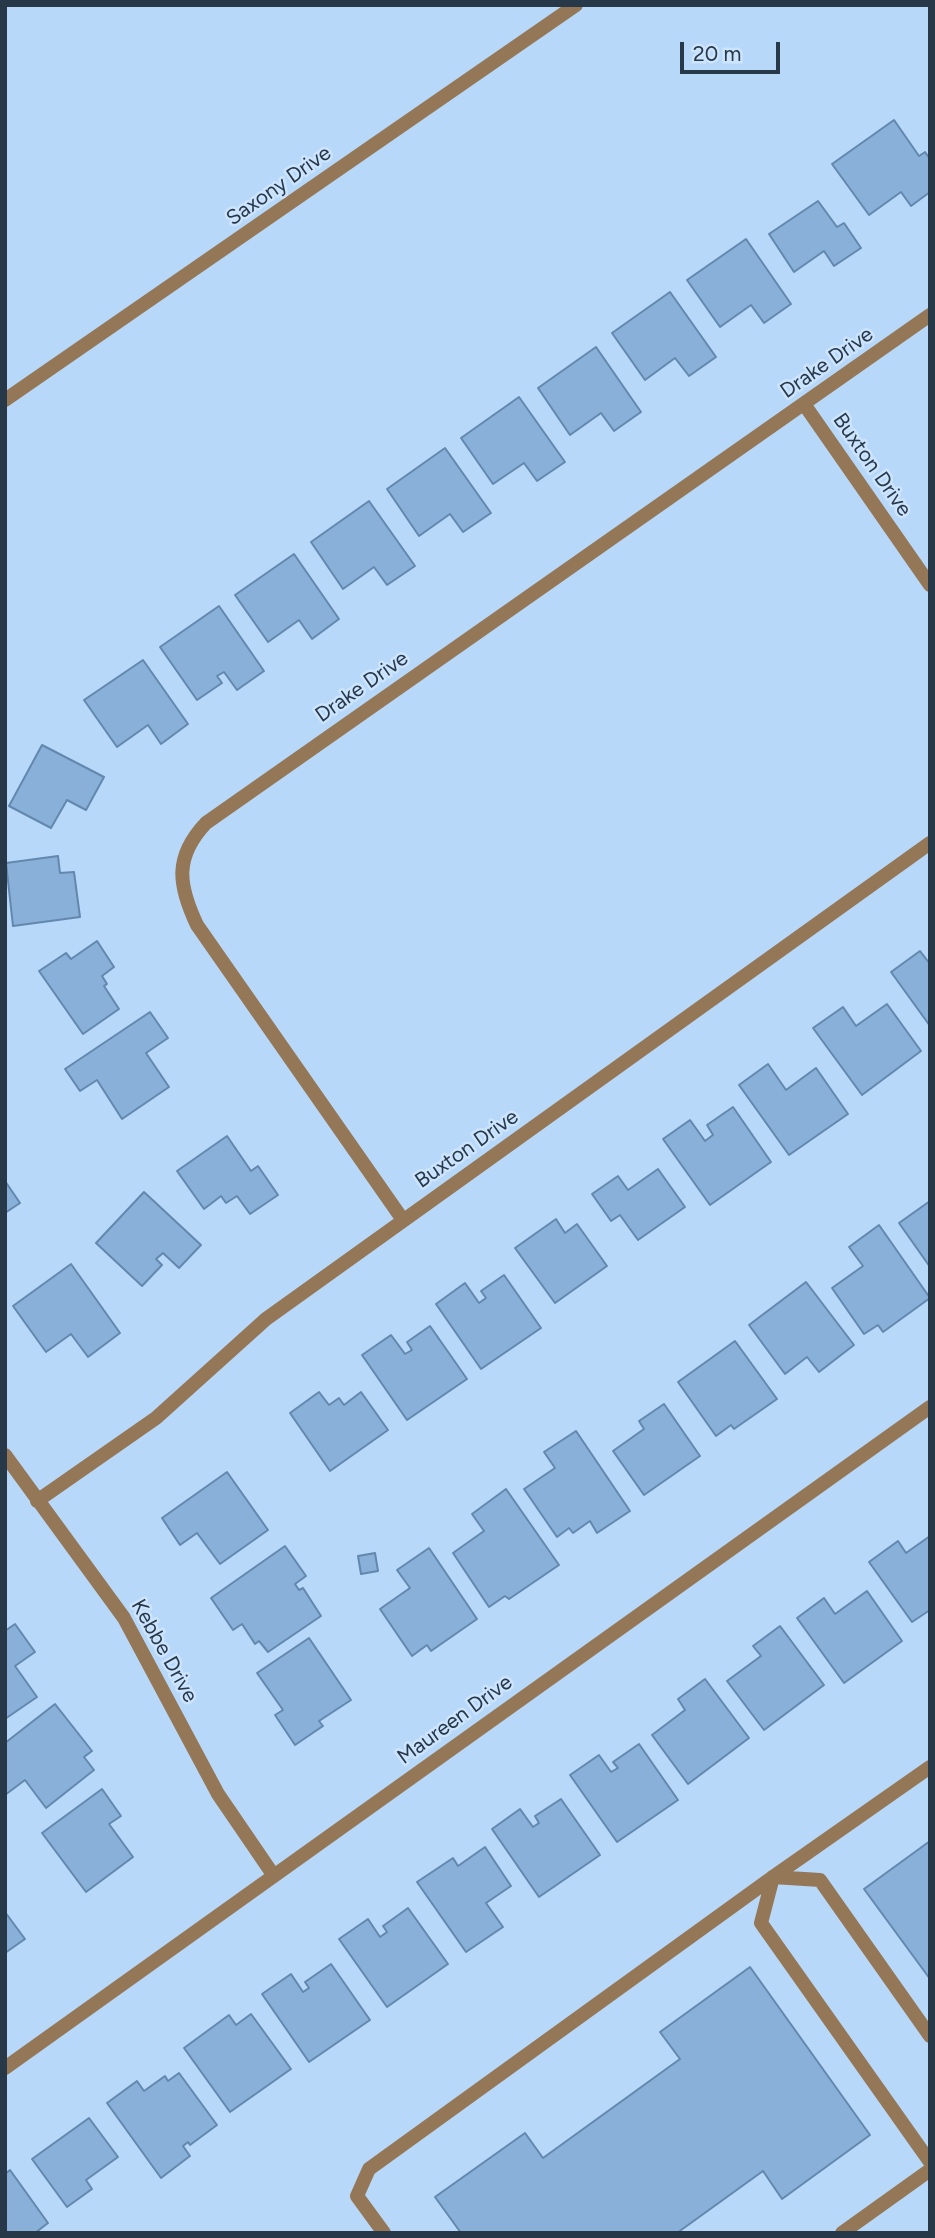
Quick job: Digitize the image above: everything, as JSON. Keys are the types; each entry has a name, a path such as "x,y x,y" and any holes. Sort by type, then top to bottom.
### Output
{"street":[{"name":"Saxony Drive","path":"5,400 576,5"},
{"name":"Drake Drive","path":"403,1220 197,925 184,891 182,870 185,852 193,837 205,822 930,315"},
{"name":"Buxton Drive","path":"804,404 930,585"},
{"name":"Buxton Drive","path":"37,1501 156,1418 266,1319 930,843"},
{"name":"Maureen Drive","path":"5,2068 930,1407"},
{"name":"Kebbe Drive","path":"5,1455 124,1618 218,1794 274,1876"},
{"path":"384,2233 357,2196 369,2169 930,1767"},
{"path":"773,1877 820,1880 930,2036"},
{"path":"773,1877 761,1923 930,2162"},
{"path":"842,2233 930,2170"}],"building":[{"path":"894,120 919,156 925,152 930,159 930,192 911,206 901,192 869,215 832,164"},
{"path":"818,201 837,227 844,223 861,248 834,266 824,251 794,272 769,234"},
{"path":"746,239 791,304 764,323 751,305 720,327 687,280"},
{"path":"670,292 716,357 689,376 675,358 645,380 612,333"},
{"path":"596,347 641,412 614,431 601,413 570,435 538,388"},
{"path":"519,397 565,462 537,481 524,463 493,484 461,438"},
{"path":"445,448 491,513 463,532 450,514 419,536 387,489"},
{"path":"369,501 415,566 387,585 374,567 343,589 311,542"},
{"path":"294,554 339,619 312,639 299,620 268,642 235,595"},
{"path":"219,606 264,671 237,690 224,672 217,676 222,683 197,700 160,647"},
{"path":"143,660 188,724 161,744 148,725 117,747 84,700"},
{"path":"42,745 104,777 86,810 67,800 51,828 9,806"},
{"path":"58,856 60,873 74,872 80,917 13,926 6,863"},
{"path":"97,941 114,967 102,976 107,984 104,986 119,1009 83,1034 39,971 66,953 71,959"},
{"path":"920,951 930,964 930,1026 891,972"},
{"path":"887,1004 921,1051 862,1095 813,1028 843,1007 856,1026"},
{"path":"150,1012 168,1038 146,1053 169,1087 122,1119 97,1080 80,1091 65,1069"},
{"path":"768,1064 786,1090 816,1068 848,1114 789,1155 739,1085"},
{"path":"733,1107 771,1162 710,1205 663,1139 690,1120 705,1141 713,1135 707,1125"},
{"path":"227,1136 251,1171 258,1166 278,1195 250,1214 237,1196 226,1203 221,1196 204,1209 177,1171"},
{"path":"658,1169 685,1207 638,1240 620,1215 611,1221 592,1194 618,1176 628,1190"},
{"path":"5,1181 20,1203 5,1213"},
{"path":"144,1192 201,1245 179,1268 163,1253 156,1259 162,1265 142,1286 96,1243"},
{"path":"930,1201 930,1267 899,1223"},
{"path":"556,1219 565,1233 577,1224 607,1266 555,1303 515,1248"},
{"path":"879,1225 930,1298 883,1332 878,1325 864,1334 832,1288 863,1266 849,1247"},
{"path":"71,1264 120,1333 88,1357 71,1334 46,1352 13,1306"},
{"path":"504,1275 541,1328 481,1369 436,1304 465,1283 479,1303 486,1298 481,1291"},
{"path":"806,1282 854,1345 819,1372 807,1357 785,1374 749,1325"},
{"path":"430,1326 467,1379 407,1420 362,1355 391,1335 405,1354 412,1350 407,1342"},
{"path":"735,1341 777,1399 734,1429 731,1425 716,1436 678,1382"},
{"path":"319,1392 329,1405 339,1398 344,1405 361,1392 388,1430 330,1471 290,1413"},
{"path":"664,1404 700,1456 644,1495 613,1451 644,1429 639,1421"},
{"path":"576,1431 630,1511 597,1533 590,1521 573,1533 569,1528 557,1537 524,1489 555,1468 544,1452"},
{"path":"227,1472 268,1530 220,1564 197,1533 180,1545 162,1518"},
{"path":"506,1489 559,1565 509,1599 505,1596 489,1607 453,1553 484,1531 472,1514"},
{"path":"930,1536 930,1610 912,1622 869,1562 898,1541 906,1553"},
{"path":"285,1546 306,1576 295,1584 299,1590 303,1588 321,1616 268,1652 259,1641 255,1644 242,1624 233,1630 211,1598"},
{"path":"429,1548 477,1619 431,1651 427,1645 412,1656 380,1609 410,1588 397,1570"},
{"path":"375,1553 378,1571 361,1574 358,1556"},
{"path":"867,1591 902,1641 844,1683 797,1618 824,1598 835,1614"},
{"path":"15,1624 35,1652 15,1666 37,1697 5,1719 5,1631"},
{"path":"780,1626 824,1685 764,1730 727,1681 761,1656 753,1646"},
{"path":"309,1638 351,1700 319,1721 323,1726 295,1745 275,1715 283,1710 257,1673"},
{"path":"705,1679 749,1738 688,1784 652,1735 685,1710 678,1699"},
{"path":"55,1704 92,1751 84,1757 94,1770 46,1808 25,1780 5,1795 5,1743"},
{"path":"639,1744 678,1800 617,1842 570,1775 599,1755 611,1772 618,1768 613,1762"},
{"path":"102,1789 121,1816 109,1824 133,1857 86,1892 42,1833"},
{"path":"561,1799 600,1855 539,1897 492,1829 520,1809 533,1827 539,1823 535,1816"},
{"path":"930,1841 930,1979 864,1889"},
{"path":"485,1847 511,1886 486,1903 503,1927 466,1952 417,1882 453,1858 458,1866"},
{"path":"408,1908 448,1964 387,2007 339,1939 368,1919 380,1937 387,1932 383,1926"},
{"path":"5,1912 25,1939 5,1953"},
{"path":"331,1964 370,2020 309,2062 262,1994 291,1974 303,1992 309,1988 305,1982"},
{"path":"750,1967 870,2135 782,2199 763,2171 677,2233 461,2233 435,2197 525,2133 543,2158 680,2059 660,2032"},
{"path":"251,2014 291,2069 230,2112 184,2048 229,2015 236,2025"},
{"path":"179,2073 217,2125 190,2145 188,2142 183,2146 190,2156 161,2178 107,2103 137,2081 144,2091 165,2076 168,2081"},
{"path":"89,2118 118,2157 86,2180 92,2189 67,2207 32,2159"},
{"path":"10,2170 48,2223 35,2233 5,2233 5,2174"}]}
